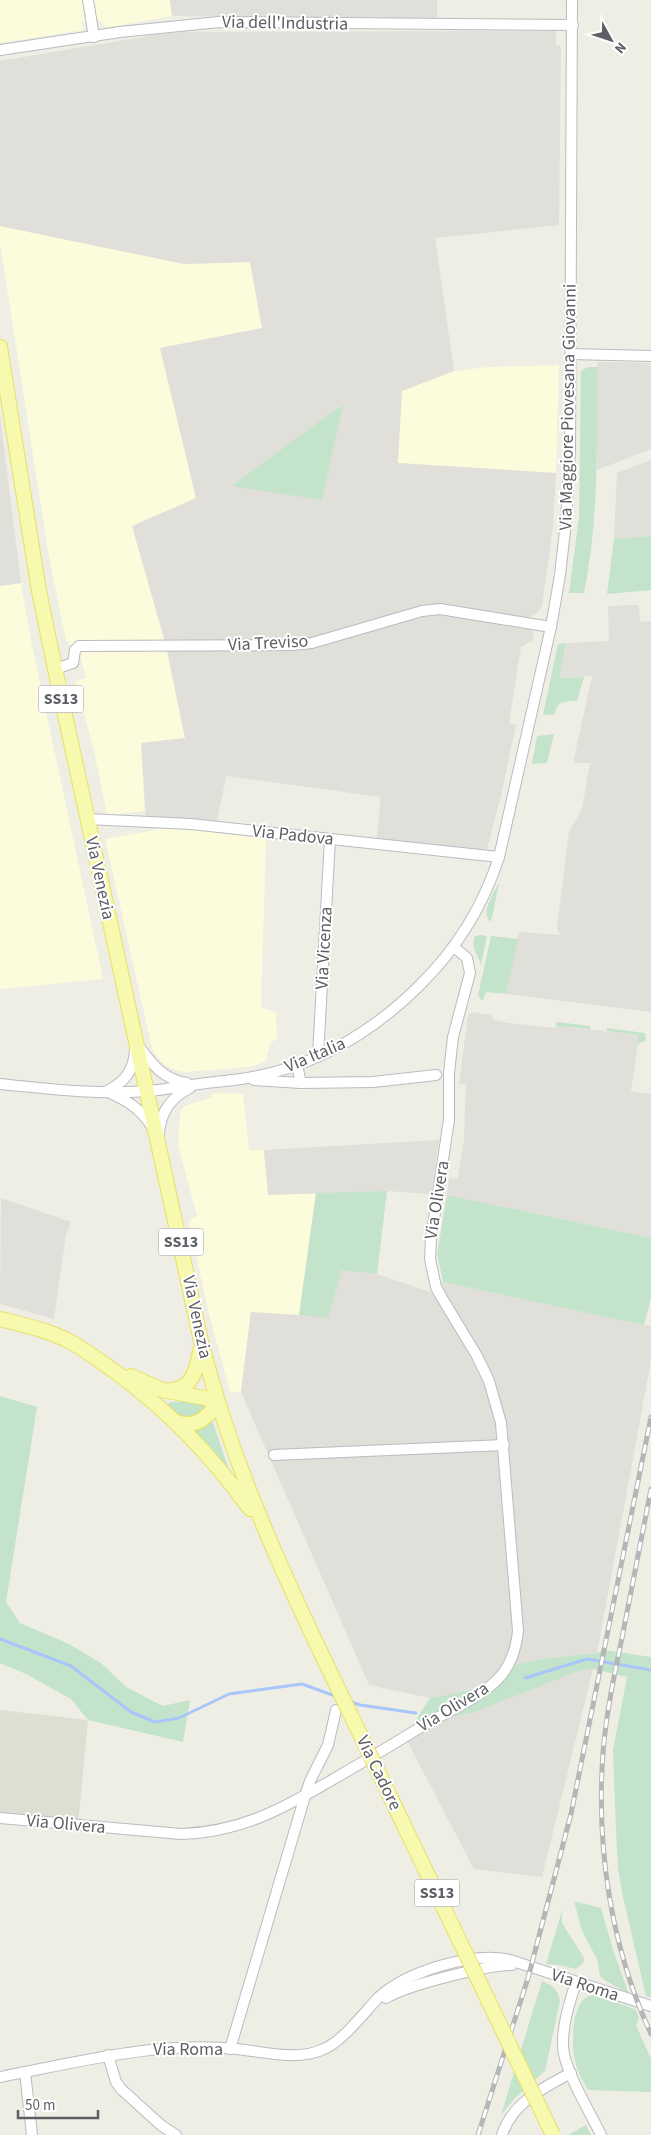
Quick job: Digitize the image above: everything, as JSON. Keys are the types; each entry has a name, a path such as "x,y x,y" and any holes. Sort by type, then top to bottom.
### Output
{"main road":[{"name":"Via Venezia","path":"0,347 39,591 55,669 201,1341 218,1404"},
{"path":"0,1319 52,1334 79,1346 141,1391 177,1422 214,1461 264,1530"},
{"path":"162,1390 180,1388 189,1381 199,1363 201,1341"},
{"path":"95,1357 162,1390 205,1398 218,1404 198,1422 185,1425 177,1422"},
{"name":"Via Cadore","path":"218,1404 264,1530 320,1651 553,2135"}],"street":[{"path":"88,0 94,37"},
{"name":"Via Maggiore Piovesana Giovanni","path":"415,990 454,947 480,904 492,878 499,857 551,627 560,575 569,480 572,0"},
{"name":"Via dell'Industria","path":"0,50 120,32 219,22 573,25"},
{"path":"571,354 651,356"},
{"name":"Via Treviso","path":"55,669 73,663 75,650 79,646 291,645 312,643 422,611 440,609 551,627"},
{"name":"Via Padova","path":"87,819 191,824 499,857"},
{"name":"Via Vicenza","path":"318,1056 330,839"},
{"name":"Via Olivera","path":"0,1818 165,1833 196,1834 222,1830 250,1822 304,1796 490,1686 509,1666 515,1649 518,1631 501,1423 489,1381 477,1356 436,1286 430,1259 431,1238 449,1120 449,1073 453,1037 470,973 467,958 454,947"},
{"name":"Via Italia","path":"0,1084 92,1092 147,1091 240,1079 297,1065 347,1042 374,1026 415,990"},
{"path":"106,1091 124,1081 131,1070 135,1059 135,1043"},
{"name":"Via Italia","path":"135,1043 156,1069 168,1077 180,1082 198,1084"},
{"path":"297,1065 300,1083"},
{"path":"240,1079 300,1083 373,1082 436,1075"},
{"name":"Via Italia","path":"158,1144 160,1119 166,1108 181,1093 198,1084"},
{"name":"Via Italia","path":"106,1091 124,1099 144,1114 158,1144"},
{"path":"274,1455 504,1445"},
{"path":"230,2049 304,1796 328,1744 336,1710"},
{"name":"Via Roma","path":"0,2076 108,2055 161,2048 230,2049 299,2056 326,2048 363,2014 392,1994 493,1966 520,1964 651,2006"},
{"path":"576,1982 564,2040 566,2061 601,2135"},
{"path":"108,2055 116,2082 121,2090 162,2126 176,2135"},
{"path":"24,2072 32,2135"},
{"path":"502,2135 509,2118 519,2106 543,2088 571,2073"}],"shaded area":[{"path":"0,0 170,0 172,16 110,27 105,27 98,19 82,22 83,30 0,43"},
{"path":"170,0 437,0 437,18 172,16"},
{"path":"556,31 556,44 561,47 559,225 435,238 454,371 402,391 398,463 556,473 553,526 542,606 538,612 532,615 529,628 533,632 534,637 532,641 521,647 509,723 516,724 501,796 485,856 376,844 381,797 226,776 216,827 146,821 141,743 185,738 166,646 132,526 196,498 160,348 262,328 250,262 184,264 0,226 0,61 167,33","holes":["342,404 322,500 297,439"]},
{"path":"0,226 184,264 250,262 262,328 160,348 196,498 166,646 185,738 141,743 145,811 107,815 94,751 75,681 86,678 80,654 66,640 48,551 0,243"},
{"path":"597,362 651,363 651,449 597,470"},
{"path":"559,365 556,473 397,463 402,390 454,371 488,367"},
{"path":"588,367 597,367 595,509 584,593 569,593 579,517 581,371"},
{"path":"343,404 322,500 232,486"},
{"path":"0,415 21,583 0,586"},
{"path":"651,460 651,536 614,539 617,473"},
{"path":"651,536 651,590 607,594 614,539"},
{"path":"21,583 31,641 103,979 0,989 0,586"},
{"path":"608,606 639,606 640,622 651,621 651,1012 506,994 519,932 560,935 557,928 569,832 582,809 590,763 573,763 592,676 559,678 566,643 609,641"},
{"path":"566,643 559,678 584,677 577,701 562,703 558,706 555,714 543,715 558,644"},
{"path":"554,734 547,763 532,764 537,736"},
{"path":"161,826 266,839 261,1008 276,1012 277,1038 270,1044 266,1061 254,1066 184,1072 174,1070 161,1062 152,1048 105,839 160,829"},
{"path":"498,884 491,922 488,918 487,908"},
{"path":"475,936 487,936 481,965 473,944"},
{"path":"491,936 518,939 506,994 486,992 483,1000 481,1000 478,995"},
{"path":"472,1012 491,1015 494,1020 509,1023 639,1035 631,1091 651,1094 651,1238 447,1195 449,1178 458,1179 464,1139 466,1084 459,1084 468,1015"},
{"path":"557,1022 590,1026 590,1029 556,1026"},
{"path":"607,1028 645,1033 646,1040 638,1044 638,1035 607,1031"},
{"path":"212,1093 243,1094 249,1150 264,1150 268,1194 316,1193 299,1315 251,1312 241,1392 230,1392 207,1306 189,1222 197,1216 178,1145 180,1112 184,1106 211,1098"},
{"path":"439,1140 431,1194 387,1191 268,1195 264,1150"},
{"path":"387,1191 377,1274 342,1270 328,1318 299,1315 316,1193"},
{"path":"447,1195 651,1238 651,1298 644,1325 443,1282 437,1254"},
{"path":"1,1198 71,1222 66,1235 54,1319 0,1304"},
{"path":"342,1269 377,1274 430,1292 443,1282 651,1326 651,1361 597,1653 541,1659 509,1666 490,1686 430,1698 369,1685 241,1392 251,1312 328,1317"},
{"path":"0,1396 37,1407 6,1602 20,1623 69,1644 101,1663 126,1687 163,1706 190,1700 183,1742 88,1720 71,1699 26,1674 0,1663"},
{"path":"194,1401 208,1405 202,1415 182,1419 167,1405 170,1402"},
{"path":"212,1420 228,1467 228,1468 193,1431"},
{"path":"605,1650 651,1657 651,1998 646,1996 618,1868 613,1750 627,1677 593,1669 581,1670 477,1711 430,1722 405,1737 430,1698 490,1686 509,1666 541,1659 597,1653"},
{"path":"593,1669 542,1877 474,1869 405,1737 430,1722 581,1670"},
{"path":"0,1710 88,1720 78,1825 0,1818"},
{"path":"574,1901 601,1908 614,1953 629,1994 600,1976 597,1959 582,1931"},
{"path":"562,1911 562,1923 584,1958 583,1963 576,1969 546,1964"},
{"path":"542,1981 554,1988 558,1993 560,2001 545,2071 515,2098 501,2115"},
{"path":"593,1995 635,2009 639,2017 636,2025 651,2059 651,2092 588,2090 576,2065 573,2033 574,2022 580,2004 586,1998"},
{"path":"586,2125 591,2135 568,2135"}],"waterway":[{"path":"0,1639 71,1666 131,1712 155,1722 179,1718 229,1694 302,1684 338,1697"},
{"path":"525,1678 587,1659 651,1670"},
{"path":"351,1702 416,1713"}],"railway":[{"path":"478,2135 528,1978 571,1814 651,1417"},
{"path":"651,1489 608,1709 601,1789 605,1861 616,1932 637,2001 651,2034"}]}
